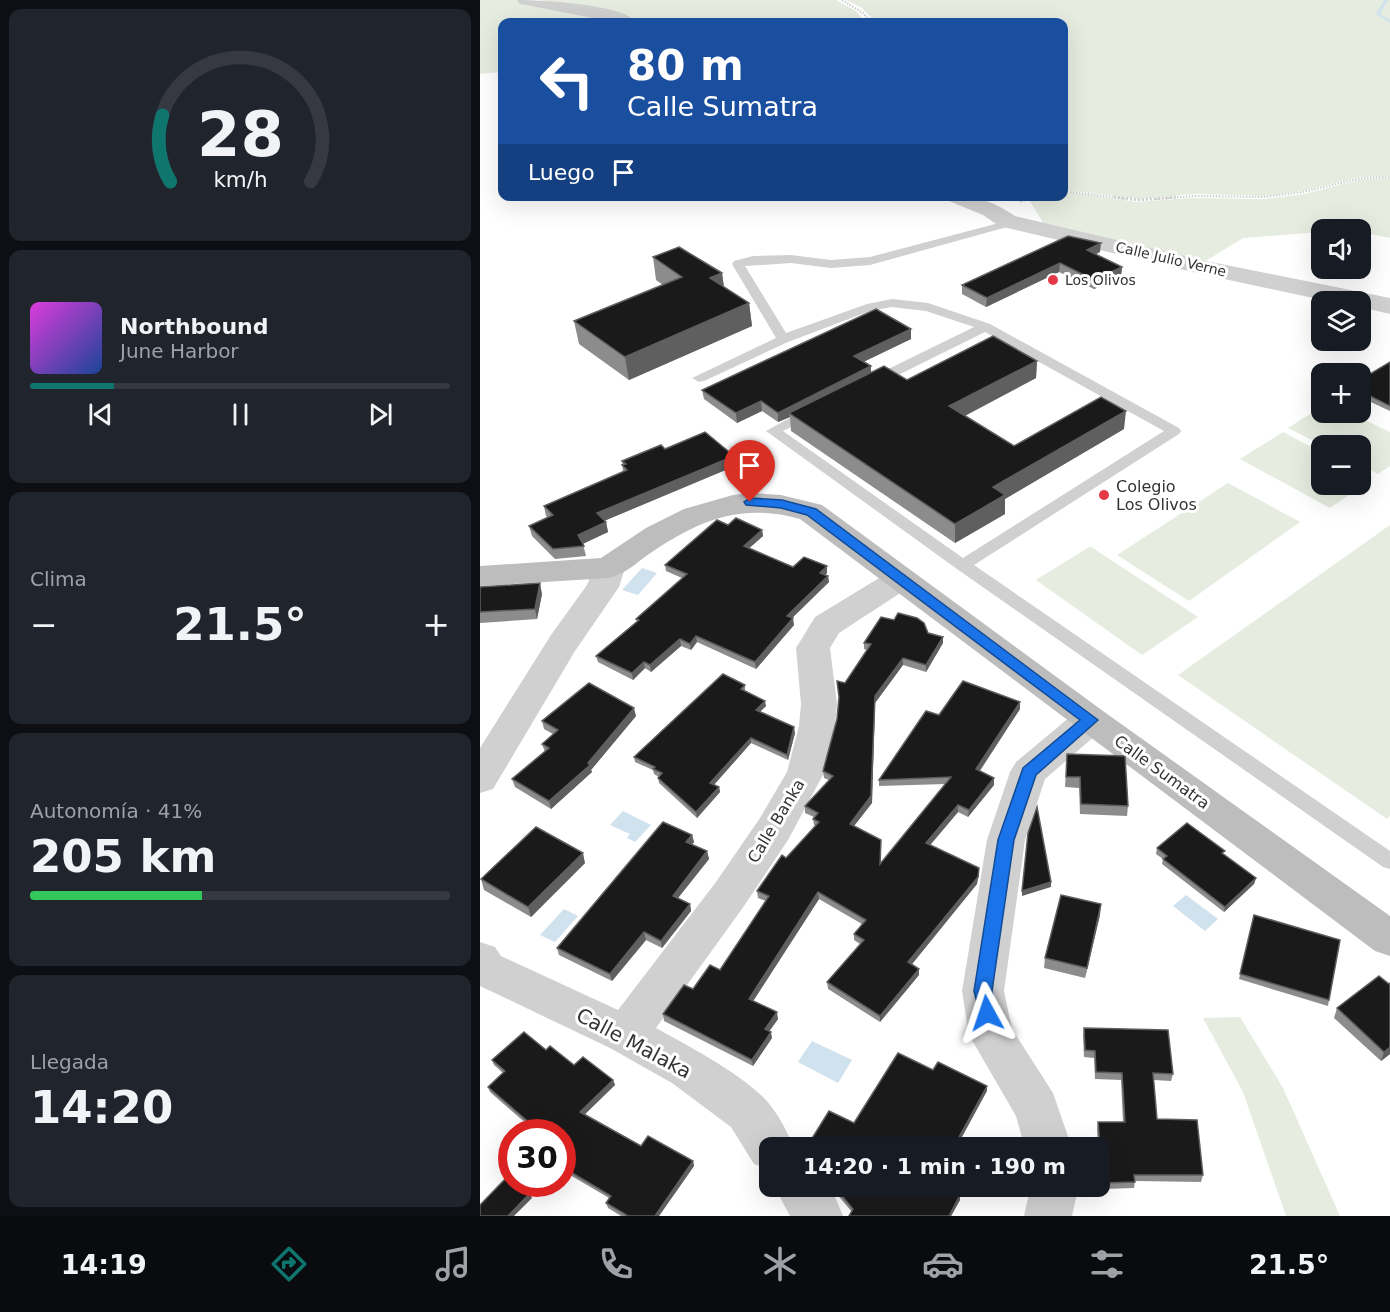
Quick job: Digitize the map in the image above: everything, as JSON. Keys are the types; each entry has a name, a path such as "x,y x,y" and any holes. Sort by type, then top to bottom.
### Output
{"street":[{"path":"526,0 617,18"},
{"name":"Calle Julio Verne","path":"969,201 991,210 1017,212 1201,267 1390,306"},
{"name":"Calle Sumatra","path":"609,568 623,556 677,522 712,510 750,502 782,504 811,512 1090,720 1390,939"},
{"path":"480,576 609,568 603,587 563,643 480,779"},
{"name":"Calle Banka","path":"626,1034 730,894 774,829 805,773 817,726 819,704 813,648 827,625 900,579"},
{"path":"1046,1137 1037,1108 991,1035 983,991 1006,840 1029,772 1090,720"},
{"name":"Calle Malaka","path":"480,960 486,969 626,1034 688,1069 747,1112 764,1137"},
{"path":"806,1197 819,1216"},
{"path":"1048,1216 1052,1197"}],"lane":[{"path":"783,339 738,264 753,260 791,258 831,264 870,261 1017,212"},
{"path":"699,378 783,339 867,308 892,303 928,307 985,327 1174,431 963,565"},
{"path":"858,389 985,327"},
{"path":"826,405 773,431 1390,861"}],"path":[{"path":"842,0 863,12 867,18"},
{"path":"1068,191 1137,200 1195,196 1264,197 1303,192 1357,179 1390,176"},
{"path":"1017,212 1033,201"}],"shaded area":[{"path":"480,0 517,0 603,18 498,18 498,72 480,74"},
{"path":"538,0 836,0 856,11 862,18 619,18"},
{"path":"846,0 1390,0 1390,175 1356,178 1302,191 1264,196 1196,194 1138,199 1068,190 1068,18 871,18 862,8"},
{"path":"1390,177 1390,238 1371,234 1371,219 1311,219 1311,233 1243,238 1204,262 1043,223 1030,201 1068,201 1068,192 1070,192 1136,202 1189,198 1265,199 1304,194 1358,180"},
{"path":"1311,413 1311,423 1371,423 1390,432 1390,466 1378,474 1371,470 1371,435 1311,435 1311,440 1288,428"},
{"path":"1283,432 1311,447 1311,495 1349,495 1330,508 1240,459"},
{"path":"1228,483 1300,522 1189,601 1117,555"},
{"path":"1390,525 1390,816 1387,819 1178,675"},
{"path":"1091,546 1198,617 1142,655 1036,580"},
{"path":"1240,1017 1283,1088 1340,1216 1286,1216 1243,1092 1203,1018"}],"water":[{"path":"642,568 657,573 638,595 622,590"},
{"path":"623,811 651,825 635,842 627,838 630,834 610,825"},
{"path":"1186,895 1218,919 1205,931 1173,906"},
{"path":"564,909 578,916 555,942 540,935"},
{"path":"812,1041 852,1060 838,1083 798,1062"}],"building":[{"path":"1068,236 1101,243 1087,250 1122,267 1094,280 1060,263 987,298 962,285"},
{"path":"679,247 722,273 710,278 749,303 625,357 574,321 682,277 653,257"},
{"path":"876,309 911,329 854,356 871,366 778,413 761,401 736,413 702,390"},
{"path":"993,336 1037,361 949,406 1014,446 1101,397 1126,411 993,487 1005,495 955,524 789,413 884,366 907,380"},
{"path":"1390,362 1390,406 1371,396 1371,373"},
{"path":"705,432 734,456 597,513 606,522 578,535 584,546 553,549 529,526 553,515 544,506 627,470 622,465 626,464 622,461 661,445 665,449"},
{"path":"736,518 762,530 744,546 793,567 804,557 827,566 820,573 828,576 787,616 793,618 755,662 696,636 690,644 680,639 650,665 644,662 632,673 596,656 639,620 636,619 687,574 665,565 717,520 728,525"},
{"path":"540,583 535,609 480,612 480,587"},
{"path":"898,613 917,618 924,623 928,633 943,637 926,665 903,658 875,696 871,796 850,824 881,840 880,864 951,777 879,780 926,711 939,715 963,681 1020,702 976,769 994,778 969,810 958,805 926,843 979,868 978,877 908,962 919,969 880,1016 827,982 864,940 854,934 866,920 818,892 749,999 777,1012 765,1029 771,1032 752,1060 663,1014 684,985 693,989 710,965 720,970 769,896 757,891 782,855 786,858 819,822 813,819 818,813 805,806 833,776 823,771 837,719 839,697 837,681 845,683 871,644 864,643 881,617 894,620"},
{"path":"723,674 745,685 741,689 765,701 756,710 794,727 787,755 751,738 710,783 719,787 696,812 658,778 662,773 634,757"},
{"path":"589,683 634,708 588,763 590,765 549,801 512,779 549,748 542,744 558,730 542,721"},
{"path":"1067,754 1125,756 1128,806 1081,804 1080,777 1066,777"},
{"path":"1037,807 1051,882 1022,891 1028,833"},
{"path":"663,822 692,835 686,842 707,851 673,896 690,904 661,941 644,932 610,974 557,948"},
{"path":"1187,823 1256,878 1225,907 1163,859 1167,856 1157,848"},
{"path":"536,827 583,853 528,907 481,879"},
{"path":"1061,895 1101,904 1087,968 1045,958"},
{"path":"1254,915 1340,940 1329,1000 1240,974"},
{"path":"1379,976 1390,983 1390,1047 1384,1052 1337,1008"},
{"path":"1084,1028 1168,1030 1173,1074 1153,1073 1157,1119 1197,1120 1203,1175 1134,1175 1135,1182 1110,1183 1110,1137 1099,1137 1098,1122 1125,1122 1122,1073 1096,1072 1095,1051 1085,1050"},
{"path":"524,1032 546,1050 550,1046 574,1065 583,1057 613,1080 580,1112 641,1146 648,1136 693,1161 655,1216 628,1216 606,1203 611,1196 576,1175 576,1119 525,1119 488,1087 505,1071 492,1060"},
{"path":"898,1053 933,1070 938,1062 987,1086 959,1137 813,1137 829,1111 854,1123"},
{"path":"498,1186 498,1197 526,1197 508,1216 480,1216 480,1205"},
{"path":"843,1197 959,1197 949,1216 849,1216 853,1209"}],"waterway":[{"path":"1386,0 1378,14 1390,22"}],"place":[{"name":"Los Olivos","path":"1053,280"},
{"name":"Colegio Los Olivos","path":"1104,495"}],"route":[{"path":"750,502 782,504 811,512 1090,720 1029,772 1006,840 983,991 987,1013"}]}
